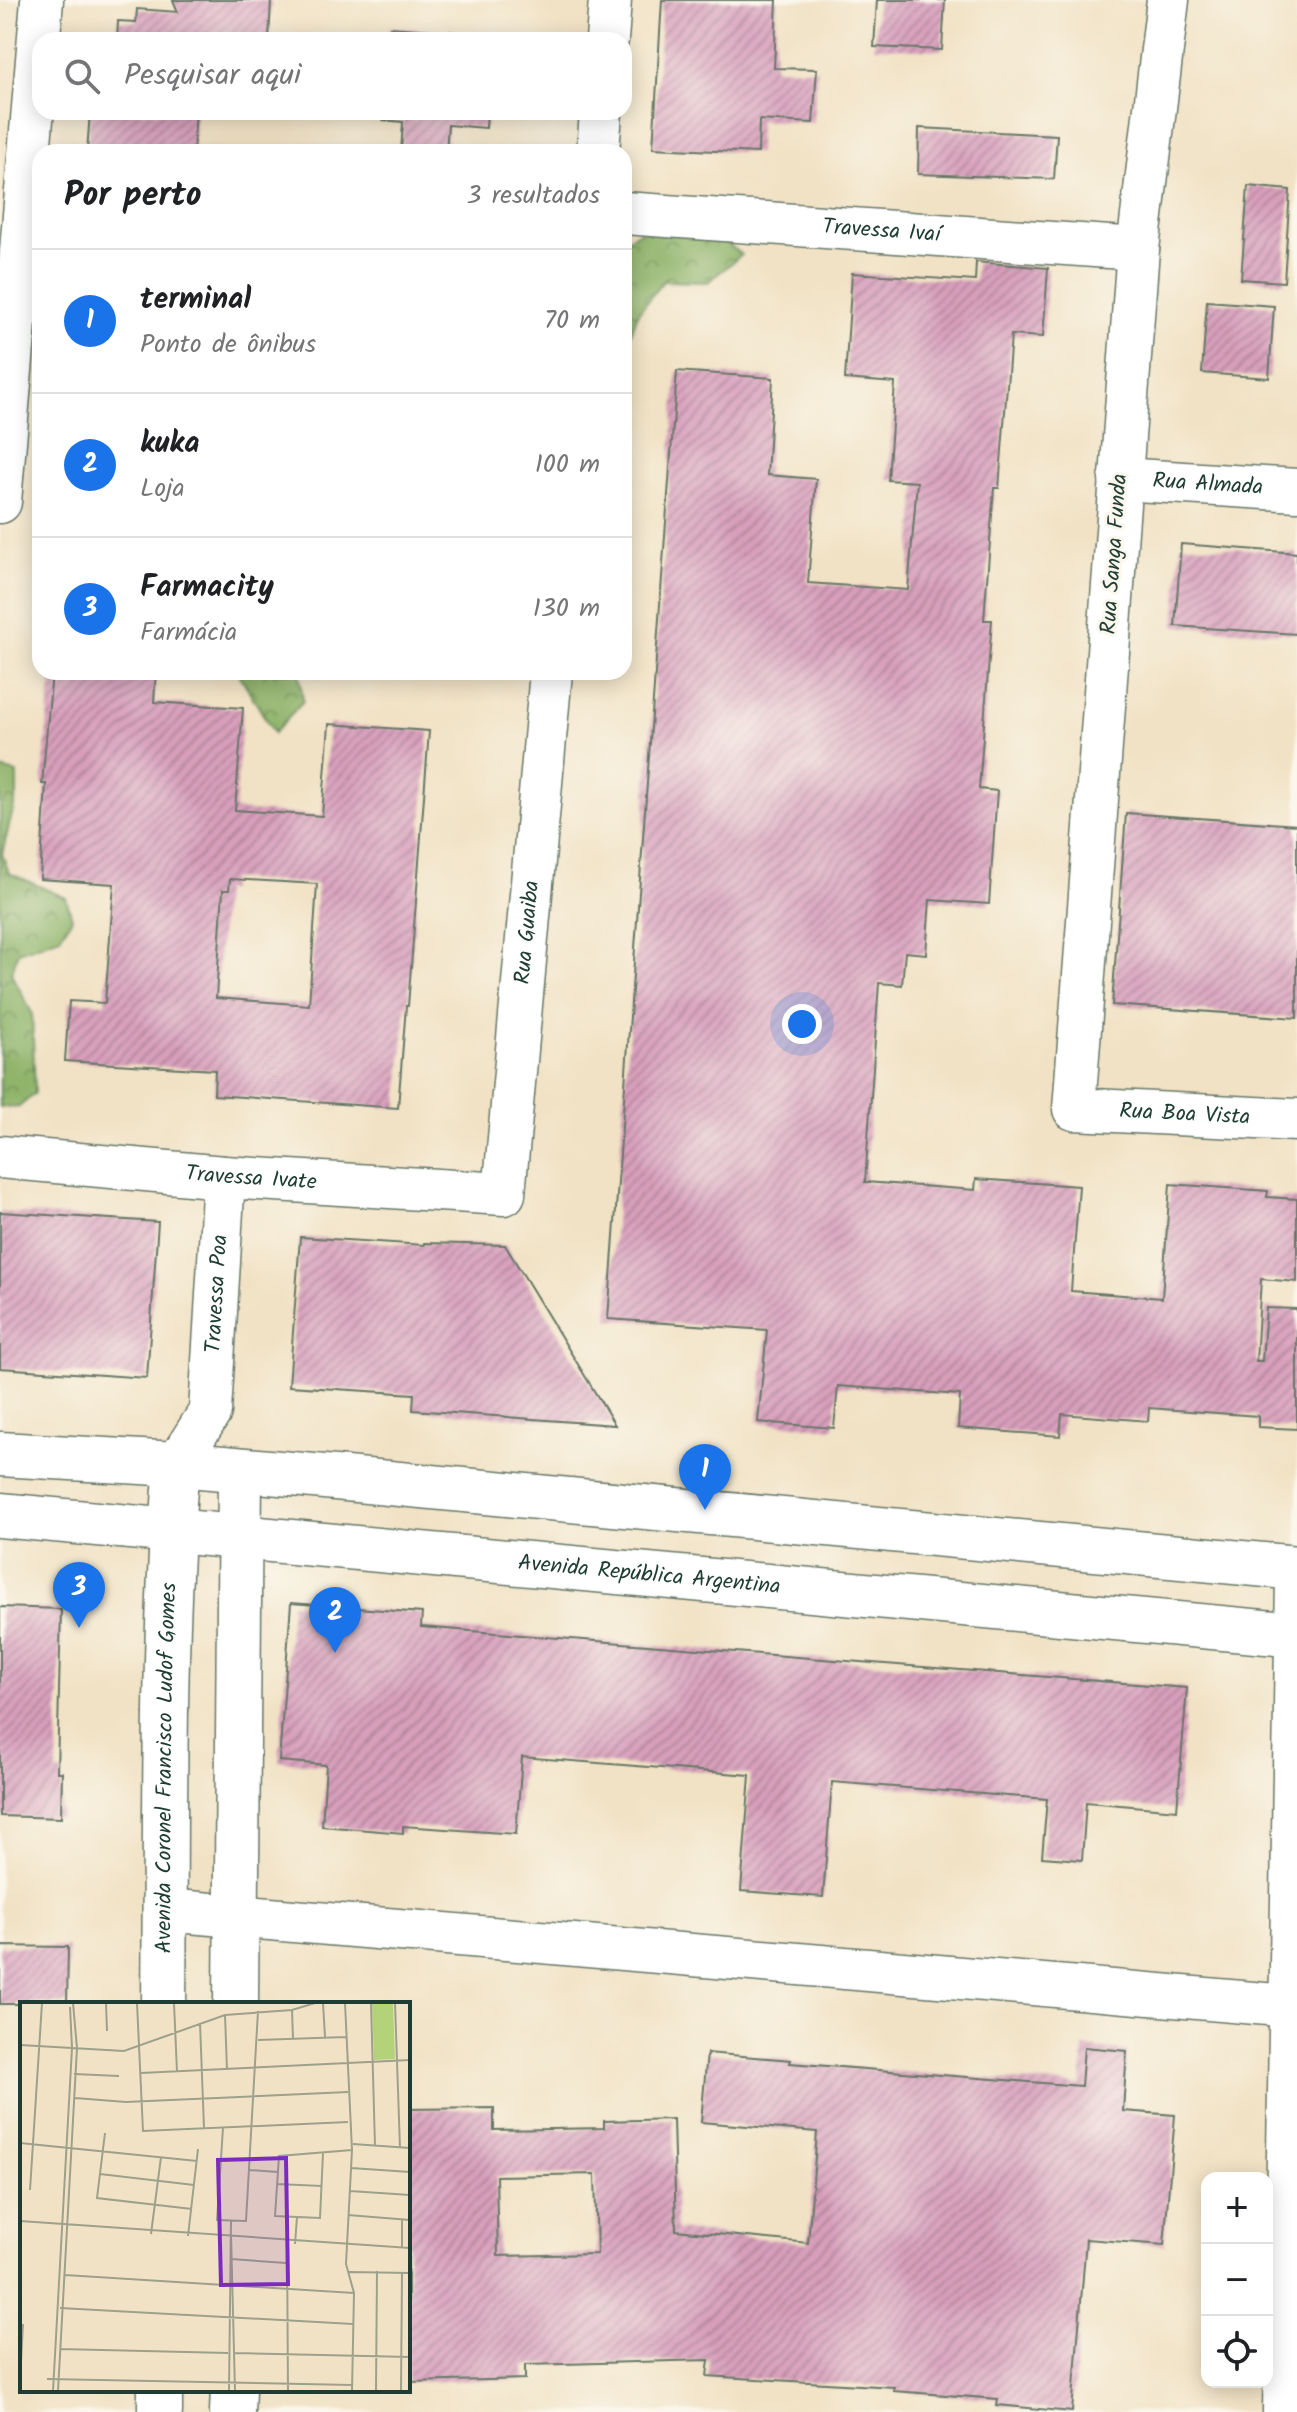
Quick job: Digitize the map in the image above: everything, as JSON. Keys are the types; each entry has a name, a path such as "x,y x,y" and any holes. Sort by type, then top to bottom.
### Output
{"main road":[{"path":"0,1454 177,1464 1297,1568"},
{"name":"Avenida Coronel Francisco Ludof Gomes","path":"164,2002 168,1623 177,1464"},
{"path":"236,2002 240,1470"},
{"name":"Avenida República Argentina","path":"0,1515 1296,1634"},
{"path":"232,2412 233,2392"}],"street":[{"path":"39,32 42,0"},
{"path":"608,32 610,0"},
{"name":"Rua Sanga Funda","path":"1074,1109 1138,249 1168,0"},
{"path":"0,502 32,120"},
{"path":"599,144 600,120"},
{"name":"Travessa Ivaí","path":"632,214 1138,249"},
{"name":"Rua Almada","path":"1120,479 1297,490"},
{"name":"Rua Guaiba","path":"504,1194 550,680"},
{"name":"Rua Boa Vista","path":"1074,1109 1297,1120"},
{"name":"Travessa Ivate","path":"0,1157 224,1177 504,1194"},
{"name":"Travessa Poa","path":"177,1464 210,1412 224,1177"},
{"path":"210,1412 240,1470"},
{"path":"1284,2412 1297,1577"},
{"path":"165,1910 1290,2006"}],"green space":[{"path":"664,218 704,223 741,255 708,282 663,281 638,313 632,330 632,236"},
{"path":"243,680 300,680 303,701 274,733"},
{"path":"0,769 17,773 17,794 2,854 9,873 66,898 72,918 60,937 18,952 11,973 32,1013 35,1093 19,1107 0,1107"}],"building":[{"path":"173,0 271,0 269,32 117,32 118,21 136,22 137,9 178,12"},
{"path":"662,0 777,0 774,68 817,69 813,123 759,120 758,153 653,148"},
{"path":"877,0 945,0 942,50 874,47"},
{"path":"390,27 454,32 390,32"},
{"path":"89,120 195,120 194,144 88,144"},
{"path":"383,120 486,120 486,128 448,125 447,144 402,144 403,122"},
{"path":"919,128 1057,135 1054,179 918,174"},
{"path":"1248,186 1290,190 1284,282 1241,279"},
{"path":"976,262 1048,268 1043,337 1011,335 999,488 994,488 984,620 992,620 979,789 997,791 989,904 930,900 926,954 905,952 902,985 879,983 865,1182 975,1190 976,1179 1079,1186 1071,1291 1162,1298 1170,1184 1268,1191 1267,1197 1297,1199 1297,1282 1261,1279 1256,1361 1262,1361 1266,1308 1297,1309 1297,1429 1258,1427 1258,1416 1149,1408 1148,1421 1062,1414 1060,1436 958,1428 960,1395 838,1386 834,1428 758,1422 767,1330 608,1319 677,371 773,378 767,475 816,479 808,583 908,590 917,482 888,480 895,383 845,379 852,273 975,281"},
{"path":"1207,301 1274,306 1269,378 1202,373"},
{"path":"1181,544 1297,553 1297,634 1175,626"},
{"path":"51,680 155,680 154,702 243,708 235,810 322,816 329,724 429,731 398,1108 214,1095 215,1070 65,1061 69,1001 105,1003 114,884 40,879 46,784 42,784","holes":["230,879 317,884 309,1005 216,998 223,890 229,890"]},
{"path":"1126,813 1297,825 1297,1018 1112,1005"},
{"path":"0,1212 158,1222 147,1378 0,1368"},
{"path":"300,1237 424,1245 505,1245 615,1425 413,1410 414,1394 289,1386"},
{"path":"291,1603 422,1613 421,1627 1187,1688 1177,1810 1086,1802 1082,1860 1042,1857 1047,1799 832,1782 823,1897 741,1891 750,1775 522,1757 516,1834 403,1826 403,1833 322,1826 326,1765 279,1761"},
{"path":"0,1607 61,1609 57,1772 62,1772 61,1818 0,1816"},
{"path":"0,1946 68,1947 67,2002 0,2004"},
{"path":"1084,2047 1127,2051 1123,2111 1175,2115 1164,2245 1086,2239 1072,2412 997,2405 998,2399 894,2391 894,2387 707,2376 709,2360 525,2365 525,2379 410,2382 410,2109 494,2108 494,2130 604,2128 604,2121 673,2119 676,2230 808,2243 817,2132 701,2122 707,2053 791,2060 790,2063 1081,2086","holes":["595,2174 597,2254 498,2256 496,2176"]}],"place":[{"name":"terminal","path":"705,1510"},
{"name":"Farmacity","path":"79,1628"},
{"name":"kuka","path":"335,1653"}]}
